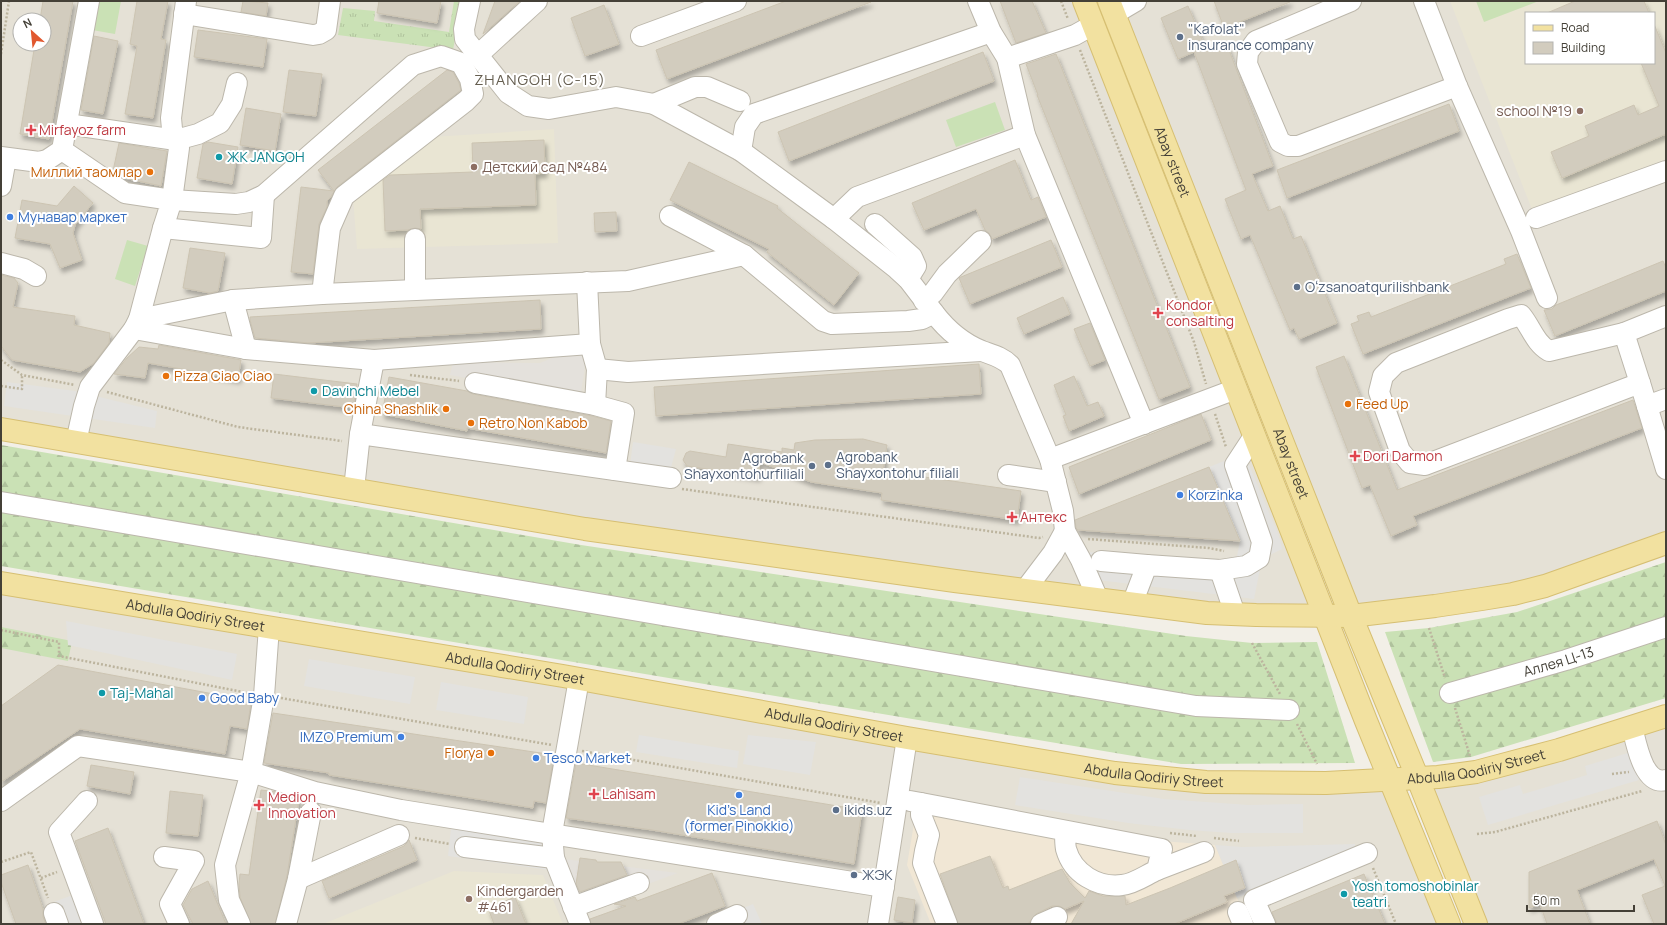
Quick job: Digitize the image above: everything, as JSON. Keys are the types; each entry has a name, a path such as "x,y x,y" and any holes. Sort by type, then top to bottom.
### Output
{"main road":[{"name":"Abay street","path":"1084,1 1084,30 1236,389 1325,616 1449,924"},
{"name":"Abay street","path":"1111,7 1351,616 1476,924"},
{"path":"1084,30 1111,7"},
{"path":"1,429 585,529 1098,600 1235,614 1351,616 1435,606 1513,594 1545,586 1666,543"},
{"name":"Abdulla Qodiriy Street","path":"1,583 579,679 907,738 1115,772 1206,782 1279,784 1391,781 1476,772 1559,750 1666,716"}],"street":[{"path":"1,186 3,157 39,162 47,160 62,150 88,1"},
{"path":"76,442 90,387 137,324 172,200 179,148 172,129 171,118 185,7 313,35 319,34 326,30 330,1"},
{"path":"470,1 464,30 465,39 508,93 528,106 549,109 616,97 654,104 741,151 834,219 908,279 943,326 960,340 1002,358 1010,365 1050,459 1063,511 1065,531 1081,560 1098,600"},
{"path":"478,55 537,1"},
{"path":"641,36 702,7 736,1"},
{"path":"978,1 991,32 1007,58 1025,135 1144,424"},
{"path":"1111,7 1136,1"},
{"path":"1351,1 1256,41 1248,52 1247,64 1280,142 1288,146 1298,146 1457,86"},
{"path":"1424,1 1457,86 1518,224 1547,298"},
{"path":"1007,58 1084,30"},
{"path":"741,151 745,127 754,114 991,32"},
{"path":"62,150 125,193 172,200 236,204 249,202 264,195 413,65 441,56 461,63 470,79 473,94 344,196 330,228 322,294"},
{"path":"67,124 176,140 198,134 220,124 232,104 237,83"},
{"path":"654,104 696,87 707,87 740,101"},
{"path":"834,219 857,198 1025,135"},
{"path":"1536,218 1666,171"},
{"path":"163,228 261,238 264,195"},
{"path":"670,216 744,255 823,321 832,324 908,321 922,319 929,307 934,293 947,274 981,241"},
{"path":"876,224 912,257 916,266 908,279"},
{"path":"415,239 415,290"},
{"path":"137,324 233,300 322,294 628,281 744,255"},
{"path":"1,263 24,268 36,276"},
{"path":"587,282 590,344 598,370 595,405"},
{"path":"233,300 246,349"},
{"path":"1640,384 1425,465 1410,463 1400,451 1379,392 1383,376 1396,363 1521,315 1527,321 1541,347 1549,351 1624,333 1666,316"},
{"path":"137,324 246,349 374,360 590,344"},
{"path":"1624,333 1666,469"},
{"path":"598,370 628,372 982,350"},
{"path":"354,489 360,434 374,360"},
{"path":"476,383 595,405 624,413 615,470"},
{"path":"1050,459 1236,389"},
{"path":"1647,406 1666,399"},
{"path":"360,434 672,478"},
{"path":"1101,560 1220,570 1246,566 1259,558 1262,542 1235,465 1254,436"},
{"path":"1008,475 1056,482"},
{"path":"1,502 1196,706 1289,710"},
{"path":"1025,590 1053,552 1065,531"},
{"path":"1132,604 1147,565"},
{"path":"1220,570 1235,614"},
{"path":"240,924 229,900 225,865 251,772 264,696 269,627"},
{"name":"Аллея Ц-13","path":"1450,693 1566,660 1666,627"},
{"path":"579,679 552,833 554,858 577,916 639,883"},
{"path":"1632,727 1645,769 1653,778 1663,781 1666,780"},
{"path":"878,924 907,738"},
{"path":"1,801 78,746 251,772 315,792 401,810 884,887"},
{"path":"87,801 59,832 93,924"},
{"path":"898,802 921,803 1162,849 1157,870"},
{"path":"921,803 921,815 929,835 923,863 947,924"},
{"path":"286,924 298,879 311,812"},
{"path":"1065,831 1066,849 1074,866 1087,878 1105,885 1123,885 1204,852"},
{"path":"298,879 399,835"},
{"path":"465,847 554,858"},
{"path":"1264,924 1254,900 1367,853"},
{"path":"164,857 194,861 170,904 179,924"},
{"path":"717,924 737,916"}],"path":[{"path":"1,54 9,1"},
{"path":"1061,1 1084,30 1194,342"},
{"path":"1,386 22,389 22,375"},
{"path":"404,375 476,383"},
{"path":"1,630 59,642 59,656 264,696 566,748 898,802"},
{"path":"1477,834 1495,832 1646,790 1645,769"},
{"path":"399,835 465,847"},
{"path":"1,862 31,852 56,918"},
{"path":"1367,853 1396,924"}],"shaded area":[{"name":"ZHANGOH (C-15)","path":"1,1 1084,1 1325,616 1207,613 1,429"},
{"path":"1109,1 1666,1 1666,543 1545,586 1351,616"},
{"name":"school №19","path":"1450,1 1666,1 1666,159 1533,212"},
{"name":"Детский сад №484","path":"554,129 558,243 357,249 353,197 433,137"},
{"path":"573,349 587,352 581,393 576,398 450,375 453,362 540,363"},
{"path":"7,382 75,391 157,411 155,428 4,406"},
{"path":"633,442 676,449 670,471 630,465"},
{"path":"1244,453 1280,539 1282,549 1262,559 1254,599 1089,579 1071,551 1236,561 1240,541 1209,467"},
{"path":"1,583 1115,773 1391,781 1449,924 1,924"},
{"path":"66,621 237,654 232,680 68,645"},
{"path":"309,659 415,677 410,704 304,686"},
{"path":"441,682 528,697 524,724 436,710"},
{"path":"1666,716 1666,924 1476,924 1418,779"},
{"path":"639,735 739,751 737,768 636,752"},
{"path":"748,735 816,742 810,775 743,764"},
{"path":"1631,752 1639,780 1488,825 1479,797 1520,785 1523,794 1587,775 1585,766"},
{"path":"1020,777 1164,799 1249,805 1303,804 1303,833 1231,833 1189,830 1128,823 1015,805"},
{"path":"918,800 1147,840 1215,845 1248,924 931,924 907,865"},
{"path":"452,819 543,834 557,871 448,856"},
{"path":"1355,844 1355,853 1237,898 1215,845 1242,847"},
{"path":"564,859 678,873 585,907"},
{"name":"Kindergarden #461","path":"454,871 543,875 563,924 323,924"},
{"path":"81,892 93,924 58,924 51,903"},
{"path":"753,904 762,924 704,924"}],"green space":[{"path":"97,1 121,1 115,34 92,30"},
{"path":"454,1 462,1 453,50 338,35 343,8 375,11 374,21 449,32"},
{"path":"1476,1 1539,1 1484,22"},
{"path":"995,102 1005,130 956,147 946,120"},
{"path":"127,240 148,246 135,286 115,279"},
{"path":"1,445 581,545 1186,636 1252,643 1317,642 1355,763 1181,764 1,566"},
{"path":"1666,562 1666,698 1471,757 1433,762 1385,632 1429,628 1517,612"},
{"path":"1,627 72,641 68,661 1,648"}],"building":[{"path":"43,1 73,1 49,139 20,134 34,52 52,52 52,12 41,12"},
{"path":"137,1 168,1 161,39 166,40 153,118 125,114 137,46 130,44"},
{"path":"243,1 268,3 266,16 241,12"},
{"path":"379,1 441,1 437,23 377,13"},
{"path":"495,1 520,1 483,34"},
{"path":"786,1 871,2 667,79 656,50"},
{"path":"1000,1 1032,1 1046,33 1016,43"},
{"path":"1214,1 1290,1 1290,2 1224,28"},
{"path":"1575,1 1644,1 1649,12 1549,12"},
{"path":"604,5 619,44 585,56 571,18"},
{"path":"1188,6 1206,49 1226,42 1273,166 1252,174 1268,211 1280,206 1293,239 1301,236 1337,323 1299,339 1294,328 1290,330 1250,235 1241,239 1225,199 1246,190 1194,52 1178,59 1161,18"},
{"path":"1655,26 1666,53 1666,134 1562,178 1551,152 1589,136 1585,126 1634,105 1638,115 1659,106 1641,64 1655,64"},
{"path":"198,30 267,39 263,67 194,57"},
{"path":"94,36 118,41 103,114 81,110"},
{"path":"983,52 994,81 789,161 778,132"},
{"path":"1056,54 1190,387 1159,399 1037,95 1026,64"},
{"path":"289,70 322,74 316,116 283,112"},
{"path":"447,70 453,72 461,90 337,187 327,201 327,207 319,224 313,274 291,272 301,187 334,191 318,170"},
{"path":"1449,104 1459,131 1287,198 1277,170"},
{"path":"246,108 281,114 275,151 240,145"},
{"path":"544,140 545,173 535,174 536,205 420,209 421,229 415,228 408,230 385,231 383,180 390,175 473,172 472,143"},
{"name":"ЖК JANGOH","path":"208,142 238,147 232,184 197,178 203,144"},
{"path":"119,143 167,151 161,186 124,178 113,171"},
{"path":"1015,160 1031,200 1038,197 1046,217 992,239 989,233 985,230 976,209 924,230 912,203"},
{"path":"689,162 778,206 777,208 859,273 834,305 767,252 769,249 670,200"},
{"path":"74,186 93,203 75,225 73,233 82,260 60,268 50,244 15,238 22,200 57,206"},
{"path":"616,212 617,231 595,232 594,213"},
{"path":"1051,240 1062,267 970,304 959,278"},
{"path":"190,248 225,253 218,291 210,293 183,288"},
{"path":"1517,254 1531,288 1363,354 1351,324 1359,321 1357,316 1369,312 1371,317 1506,264 1504,259"},
{"path":"1663,261 1666,268 1666,291 1555,336 1544,310 1552,309 1556,305"},
{"path":"1,275 14,278 18,283 13,307 75,316 74,325 110,333 109,343 94,363 80,372 12,360 1,346"},
{"path":"1063,297 1070,314 1024,334 1017,318"},
{"path":"540,300 541,329 308,343 255,338 250,320 250,317"},
{"path":"1090,323 1105,360 1090,366 1074,329"},
{"path":"159,345 241,360 238,379 148,363 145,378 114,374 127,358 139,347 158,349"},
{"path":"1344,356 1397,490 1633,400 1642,428 1413,516 1417,525 1391,536 1370,485 1362,488 1316,367"},
{"path":"979,364 981,394 656,416 654,387"},
{"name":"Davinchi Mebel","path":"274,374 357,384 353,408 271,398"},
{"path":"1074,376 1087,406 1098,402 1104,416 1069,431 1063,416 1066,415 1054,385"},
{"path":"389,377 467,391 473,394 592,416 611,421 606,453 467,428 467,431 382,414"},
{"path":"1201,414 1211,440 1079,494 1069,467"},
{"path":"863,439 887,445 883,471 1021,491 1017,520 881,500 882,493 811,482 760,462 758,477 687,466 683,460 686,453 690,451 726,457 728,444 782,452 782,448 794,450 795,443 815,440"},
{"name":"Korzinka","path":"1209,467 1240,541 1078,530 1076,528 1075,520"},
{"path":"58,665 235,698 234,701 251,703 247,729 230,726 225,754 80,729 1,782 1,706"},
{"path":"273,713 554,755 546,803 534,801 533,808 264,763"},
{"path":"576,763 862,810 854,864 652,830 566,818"},
{"path":"91,765 134,772 130,794 87,786"},
{"path":"261,790 278,792 299,799 287,876 275,924 251,924 240,897 240,874 249,875"},
{"path":"170,791 203,795 198,836 166,833"},
{"path":"1657,821 1666,845 1666,924 1654,924 1642,895 1665,886 1654,859 1577,890 1590,924 1547,924 1540,904 1529,908 1529,872"},
{"path":"108,828 144,924 106,924 75,841"},
{"path":"409,840 417,860 329,898 322,881 404,846"},
{"path":"990,856 1003,888 1008,886 1009,890 1062,869 1070,883 1085,898 1089,891 1103,896 1125,896 1126,905 1236,860 1245,888 1224,896 1227,902 1174,924 1071,924 1084,901 1065,909 1059,906 1052,906 1036,914 1028,924 958,924 940,874"},
{"path":"580,858 596,860 597,862 621,862 627,875 580,892 576,884"},
{"path":"28,865 43,909 43,917 46,924 16,924 1,882 1,875"},
{"path":"712,873 725,906 678,924 591,924 590,919 626,906 614,904 635,897 637,901"},
{"name":"Yosh tomoshobinlar teatri","path":"1364,874 1385,924 1277,924 1272,912"},
{"path":"208,881 226,924 193,924 183,905 192,889"},
{"path":"515,897 526,924 494,924 488,908"},
{"path":"898,897 915,900 912,923 894,920"}],"place":[{"name":"\"Kafolat\" insurance company","path":"1180,37"},
{"name":"school №19","path":"1580,111"},
{"name":"Mirfayoz farm","path":"31,130"},
{"name":"ЖК JANGOH","path":"219,157"},
{"name":"Детский сад №484","path":"474,167"},
{"name":"Миллий таомлар","path":"150,172"},
{"name":"Мунавар маркет","path":"10,217"},
{"name":"Oʻzsanoatqurilishbank","path":"1297,287"},
{"name":"Kondor consalting","path":"1158,313"},
{"name":"Pizza Ciao Ciao","path":"166,376"},
{"name":"Davinchi Mebel","path":"314,391"},
{"name":"Feed Up","path":"1348,404"},
{"name":"China Shashlik","path":"446,409"},
{"name":"Retro Non Kabob","path":"471,423"},
{"name":"Dori Darmon","path":"1355,456"},
{"name":"Agrobank Shayxontohur filiali","path":"828,465"},
{"name":"Agrobank Shayxontohurfiliali","path":"812,466"},
{"name":"Korzinka","path":"1180,495"},
{"name":"Антекс","path":"1012,517"},
{"name":"Taj-Mahal","path":"102,693"},
{"name":"Good Baby","path":"202,698"},
{"name":"IMZO Premium","path":"401,737"},
{"name":"Florya","path":"491,753"},
{"name":"Tesco Market","path":"536,758"},
{"name":"Lahisam","path":"594,794"},
{"name":"Kid's Land (former Pinokkio)","path":"739,795"},
{"name":"Medion Innovation","path":"259,805"},
{"name":"ikids.uz","path":"836,810"},
{"name":"ЖЭК","path":"854,875"},
{"name":"Yosh tomoshobinlar teatri","path":"1344,894"},
{"name":"Kindergarden #461","path":"469,899"}],"district":[{"name":"ZHANGOH (C-15)","path":"540,80"}]}
